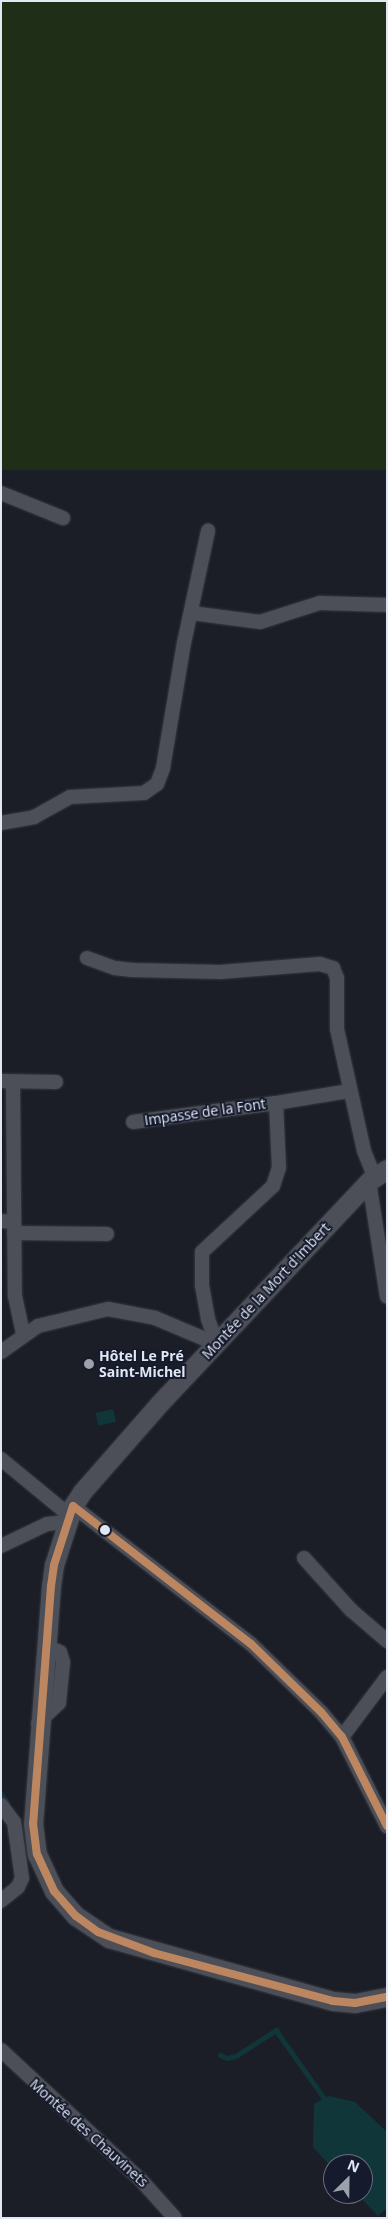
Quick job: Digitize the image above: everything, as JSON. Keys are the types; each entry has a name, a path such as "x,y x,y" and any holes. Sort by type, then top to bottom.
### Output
{"street":[{"path":"1,493 63,518"},
{"path":"1,823 34,817 70,797 144,793 154,788 163,768 208,531"},
{"path":"191,613 260,622 283,617 320,603 387,605"},
{"path":"87,958 115,968 132,970 220,972 320,964 333,968 337,978 336,1021 349,1092 364,1150 377,1175 387,1297"},
{"path":"22,1335 8,1296 10,1225 7,1155 7,1082 56,1082"},
{"name":"Impasse de la Font","path":"133,1122 349,1092"},
{"path":"217,1344 208,1319 200,1266 202,1252 273,1186 279,1168 276,1103"},
{"name":"Montée de la Mort d'Imbert","path":"377,1175 147,1419 69,1515 54,1565 38,1723 23,1822 54,1891 76,1916 109,1938 332,2001 355,2003 387,1997"},
{"path":"10,1225 107,1234"},
{"path":"1,1352 22,1335 52,1321 108,1309 155,1318 198,1334 217,1344"},
{"path":"198,1334 208,1319"},
{"path":"1,1459 69,1515 251,1644 342,1737 387,1826"},
{"path":"1,1546 69,1515"},
{"path":"304,1558 351,1610 387,1642"},
{"path":"342,1737 387,1678"},
{"path":"1,1805 23,1822 22,1878 18,1887 1,1901"},
{"name":"Montée des Chauvinets","path":"1,2050 147,2185 175,2218"}],"shaded area":[{"path":"1,1 387,1 387,470 1,470"},
{"path":"113,1409 116,1422 98,1426 95,1413"},
{"path":"329,2096 355,2102 387,2132 387,2208 378,2216 367,2204 373,2204 373,2154 323,2154 323,2158 313,2147 314,2104"}],"waterway":[{"path":"1,1793 7,1802"},
{"path":"220,2055 227,2058 236,2056 276,2030 327,2102"}],"transit line":[{"path":"387,1826 342,1737 321,1712 251,1644 73,1506 54,1565 51,1586 33,1823 37,1854 54,1891 76,1916 98,1932 154,1953 333,2001 355,2003 387,1997"}],"place":[{"name":"Hôtel Le Pré Saint-Michel","path":"89,1364"}]}
